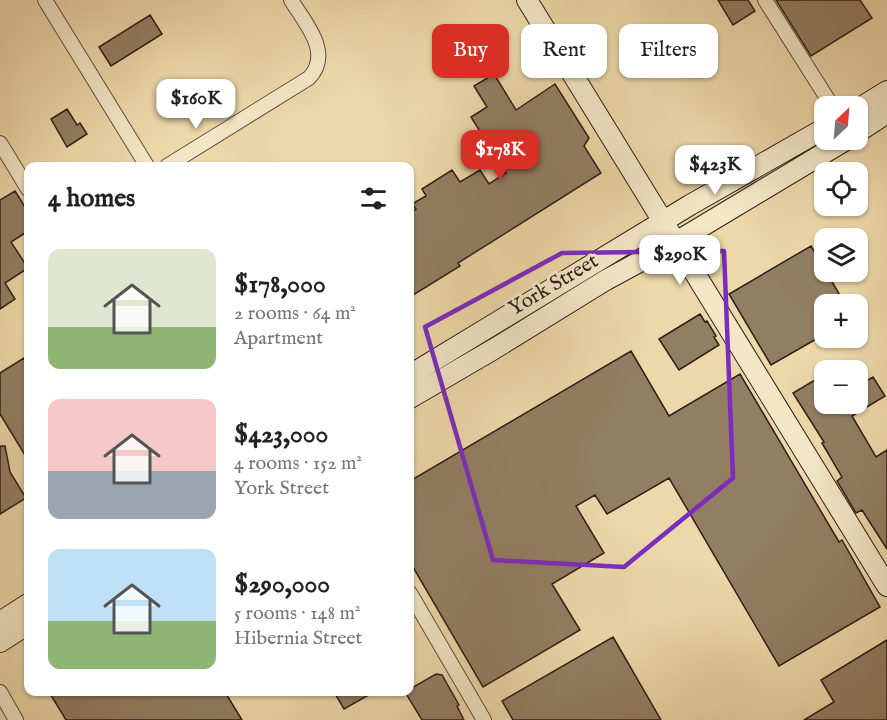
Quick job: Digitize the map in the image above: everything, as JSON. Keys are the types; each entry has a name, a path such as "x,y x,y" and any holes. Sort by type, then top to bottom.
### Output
{"main road":[{"path":"527,0 887,586"},
{"path":"868,103 887,91"},
{"path":"868,125 887,113"},
{"name":"York Street","path":"414,373 663,221 814,134"},
{"name":"York Street","path":"414,396 606,280 676,242 829,150"},
{"path":"0,622 24,607"},
{"path":"0,642 24,627"}],"street":[{"path":"45,0 145,162"},
{"path":"173,162 313,74 320,59 319,50 291,0"},
{"path":"765,0 826,96"},
{"path":"0,143 24,182"},
{"path":"414,600 484,720"},
{"path":"0,693 16,720"}],"highlighted area":[{"path":"724,251 733,478 624,567 493,560 425,327 562,253"}],"building":[{"path":"718,0 748,0 755,11 733,25"},
{"path":"776,0 860,0 872,18 811,56"},
{"path":"150,15 162,34 111,66 99,47"},
{"path":"487,78 496,78 516,110 555,84 589,138 584,146 601,173 458,263 460,266 414,295 414,210 416,209 414,203 426,196 422,189 452,170 460,182 480,170 489,184 506,173 471,117 487,107 474,86"},
{"path":"67,109 77,125 80,123 87,134 67,147 51,119"},
{"path":"15,191 24,206 24,234 11,242 24,262 24,271 5,283 15,299 0,309 0,200"},
{"path":"811,246 814,251 814,282 832,282 839,294 814,294 814,340 771,365 729,294"},
{"path":"700,314 705,322 707,321 719,345 679,370 659,339"},
{"path":"631,351 669,416 740,374 839,542 842,540 880,607 779,666 669,478 607,514 595,495 576,506 604,553 552,584 580,630 483,687 414,569 414,479"},
{"path":"24,358 24,453 0,414 0,373"},
{"path":"873,377 885,396 868,406 868,380"},
{"path":"814,381 814,414 855,414 852,416 876,457 887,450 887,549 862,510 856,513 837,481 842,477 822,443 824,442 793,393"},
{"path":"0,446 5,446 10,472 24,495 24,499 0,514"},
{"path":"613,637 661,720 513,720 502,701"},
{"path":"887,640 887,720 804,720 834,702 821,680"},
{"path":"436,674 442,675 459,705 457,706 464,720 422,720 407,696 414,696 414,687"},
{"path":"51,696 227,696 242,720 66,720"},
{"path":"336,696 367,696 344,709"}]}
